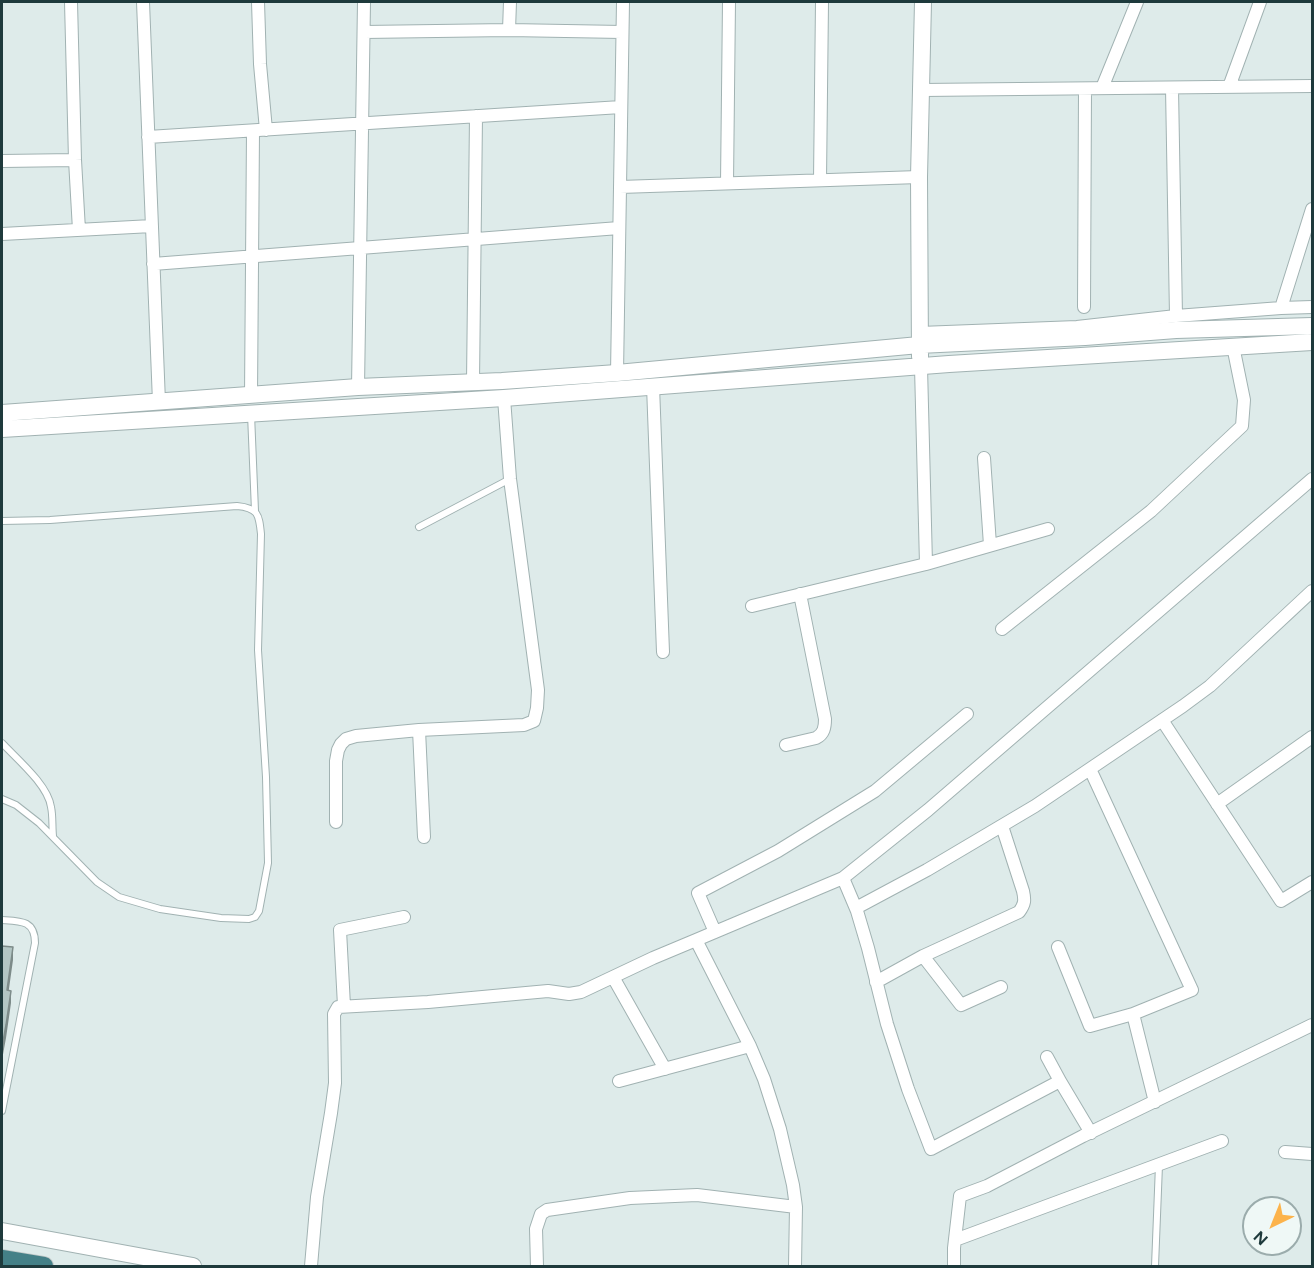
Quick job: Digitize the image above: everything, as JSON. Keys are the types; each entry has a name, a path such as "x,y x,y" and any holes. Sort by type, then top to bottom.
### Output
{"highway":[{"path":"2,1259 44,1266"}],"street":[{"path":"71,2 79,230"},
{"path":"143,2 159,402"},
{"path":"258,2 260,64 266,130"},
{"path":"358,387 364,2"},
{"path":"509,30 510,2"},
{"path":"616,373 623,2"},
{"path":"727,183 729,2"},
{"path":"820,180 822,2"},
{"path":"923,2 919,177 920,339 926,564"},
{"path":"1102,88 1137,2"},
{"path":"1229,87 1260,2"},
{"path":"364,32 509,30 622,32"},
{"path":"922,90 1312,87"},
{"path":"1172,88 1176,316"},
{"path":"1084,307 1086,89"},
{"path":"148,137 621,107"},
{"path":"473,382 476,116"},
{"path":"251,396 253,131"},
{"path":"2,161 75,160"},
{"path":"620,187 919,177"},
{"path":"1281,308 1312,209"},
{"path":"2,234 152,226"},
{"path":"153,264 619,228"},
{"path":"2,413 358,387 616,373 920,339 1077,327 1176,316 1312,307"},
{"path":"920,339 1074,338 1176,330 1312,326"},
{"path":"2,429 504,398 921,367 1312,342"},
{"path":"1002,628 1150,511 1242,426 1244,400 1233,346"},
{"path":"653,386 663,652"},
{"path":"336,822 336,761 341,744 346,739 419,730 525,725 534,721 537,690 510,479 504,398"},
{"path":"984,458 990,545"},
{"path":"311,1266 317,1197 335,1083 334,1014 338,1006 428,1002 548,991 569,994 581,992 653,958 843,878 928,810 1312,480"},
{"path":"752,606 926,564 1048,529"},
{"path":"855,908 927,870 1002,826 1090,770 1210,686 1312,591"},
{"path":"786,745 816,738 820,736 825,726 800,594"},
{"path":"715,932 698,893 778,851 875,791 967,714"},
{"path":"1162,720 1281,902 1312,882"},
{"path":"419,730 424,837"},
{"path":"1216,804 1312,737"},
{"path":"1058,947 1090,1026 1133,1014 1192,990 1090,770"},
{"path":"876,982 923,956 1019,912 1024,906 1023,891 1002,826"},
{"path":"843,878 868,948 887,1024 908,1089 931,1149 1060,1081"},
{"path":"344,1006 340,930 404,917"},
{"path":"696,940 750,1046 764,1079 780,1129 796,1207 795,1266"},
{"path":"923,956 961,1005 1001,987"},
{"path":"613,977 665,1069"},
{"path":"1133,1014 1155,1102"},
{"path":"954,1266 960,1196 987,1186 1312,1025"},
{"path":"619,1081 750,1046"},
{"path":"1047,1057 1090,1133"},
{"path":"955,1240 1222,1142"},
{"path":"1285,1152 1312,1154"},
{"path":"537,1266 536,1229 541,1214 547,1210 630,1198 697,1195 796,1207"},
{"path":"2,1231 194,1266"}],"lane":[{"path":"2,799 16,805 39,823 98,882 119,897 160,909 221,918 249,920 259,911 268,863 266,777 258,650 261,534 255,510 251,413"},
{"path":"419,527 510,479"},
{"path":"2,521 50,520 237,506 251,507 255,510"},
{"path":"2,743 44,789 52,807 53,836"},
{"path":"2,920 19,921 28,925 35,934 35,943 2,1110"},
{"path":"1155,1266 1159,1165"}],"building":[{"path":"2,946 13,947 7,990 11,991 2,1047"}]}
